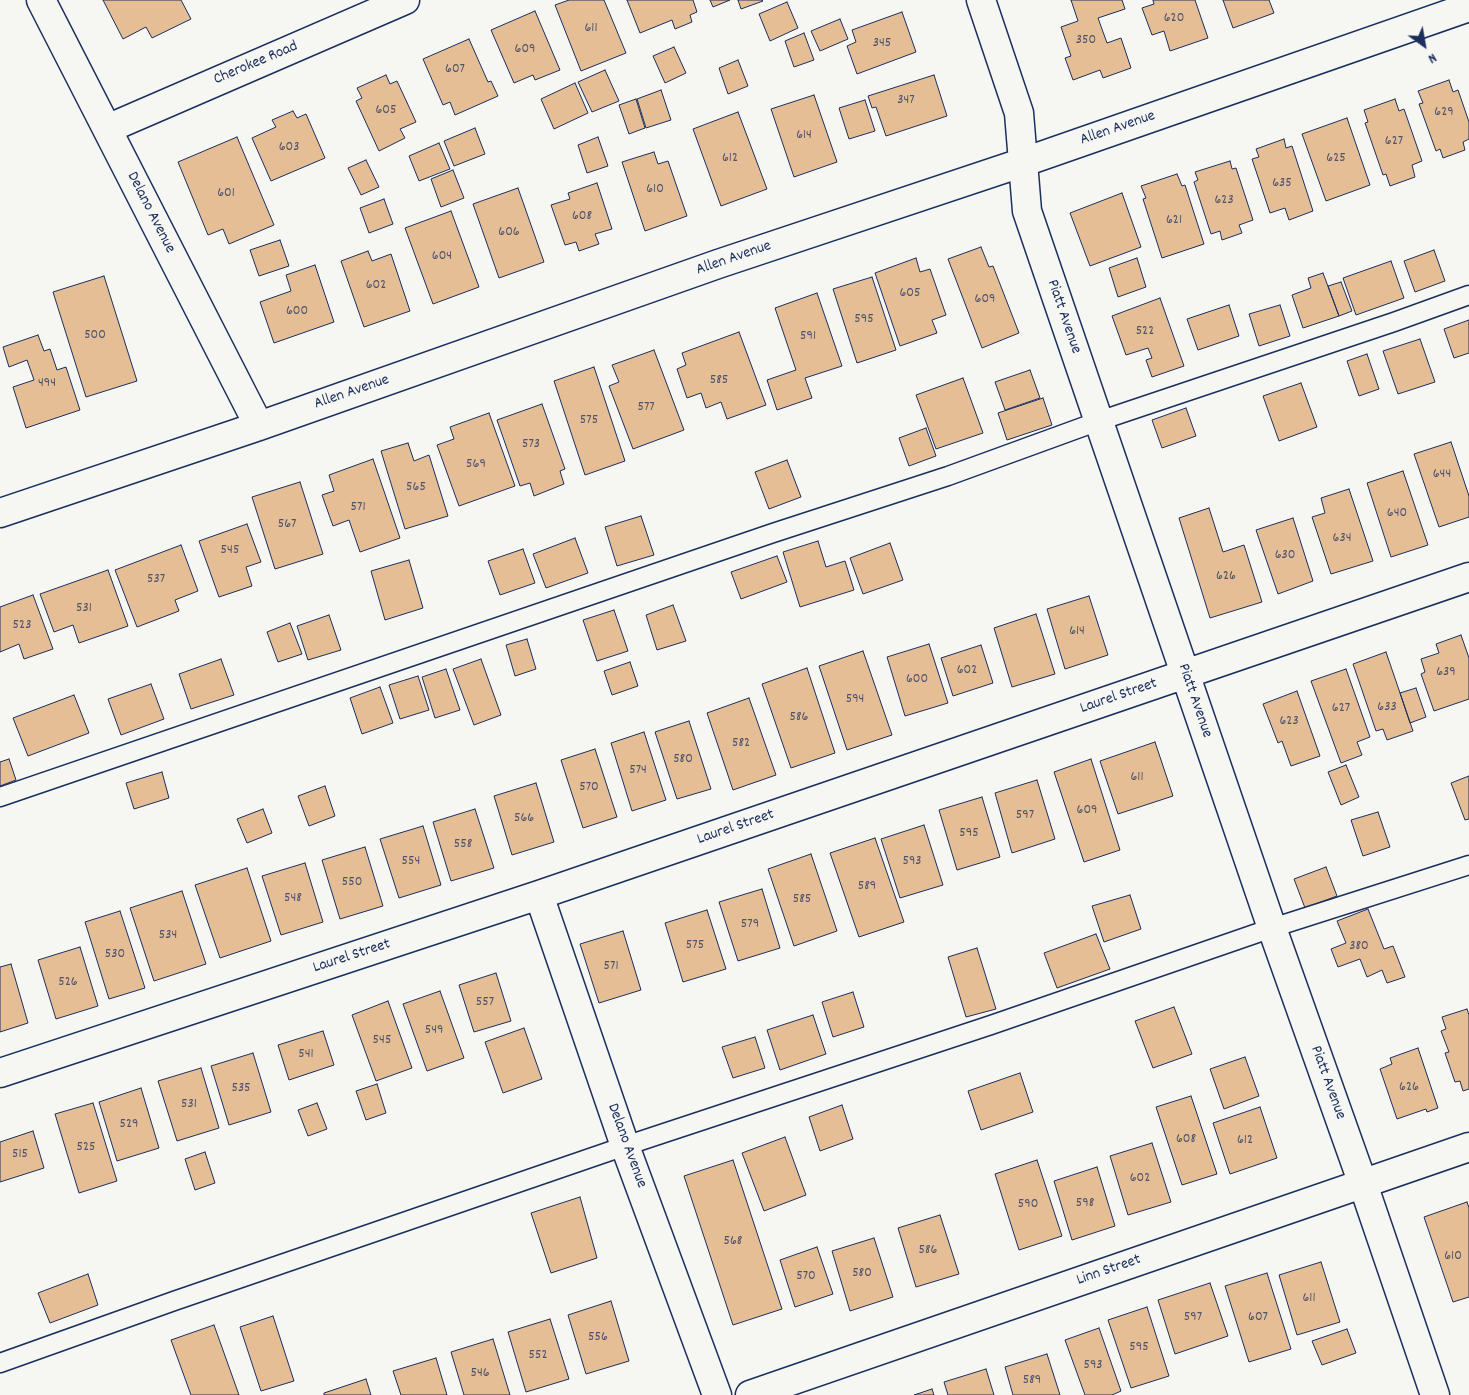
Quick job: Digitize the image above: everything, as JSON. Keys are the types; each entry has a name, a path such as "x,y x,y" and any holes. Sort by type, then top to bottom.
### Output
{"street":[{"name":"Delano Avenue","path":"40,0 259,426"},
{"name":"Cherokee Road","path":"108,129 405,0"},
{"name":"Piatt Avenue","path":"981,0 1019,113 1027,211 1272,928 1363,1184 1435,1395"},
{"name":"Allen Avenue","path":"0,513 259,426 718,264 1024,162 1469,8"},
{"name":"Laurel Street","path":"0,1073 539,895 1469,577"},
{"name":"Delano Avenue","path":"539,895 625,1146 717,1395"},
{"name":"Linn Street","path":"750,1395 1469,1147"}],"lane":[{"path":"0,797 773,533 948,476 1099,421 1469,295"},
{"path":"0,1363 625,1146 1001,1022 1272,928 1469,865"}],"building":[{"path":"103,0 181,0 191,19 152,38 146,27 123,39"},
{"path":"569,0 604,0 626,53 581,71 555,5"},
{"path":"627,0 693,0 697,12 690,15 692,22 675,29 672,20 640,33"},
{"path":"710,0 730,0 713,7"},
{"path":"738,0 762,0 763,1 741,9"},
{"path":"1071,0 1122,0 1125,9 1098,18 1107,43 1121,38 1131,68 1103,78 1100,70 1073,80 1065,58 1071,56 1061,27 1078,21"},
{"path":"1153,0 1195,0 1208,38 1170,51 1164,31 1152,35 1142,8 1154,4"},
{"path":"1223,0 1269,0 1274,13 1233,28"},
{"path":"787,2 798,28 770,41 759,14"},
{"path":"535,11 560,70 535,80 533,75 514,83 491,30"},
{"path":"902,12 916,52 857,74 847,46 856,42 852,30"},
{"path":"840,19 848,39 820,51 811,31"},
{"path":"804,33 814,60 794,67 785,41"},
{"path":"469,39 488,82 491,81 498,96 455,115 450,102 443,105 423,59"},
{"path":"674,47 686,73 665,83 653,56"},
{"path":"738,60 748,86 728,94 719,68"},
{"path":"605,70 619,101 592,112 578,82"},
{"path":"386,75 390,84 397,81 416,122 400,129 405,138 379,151 356,101 362,98 357,88"},
{"path":"934,75 947,116 886,136 876,107 872,108 868,96"},
{"path":"1449,80 1453,92 1458,90 1469,122 1469,139 1463,142 1465,150 1443,158 1440,149 1436,151 1419,104 1423,103 1418,91"},
{"path":"575,83 588,113 554,129 541,99"},
{"path":"661,90 671,120 646,128 637,99"},
{"path":"814,95 837,162 794,177 771,109"},
{"path":"636,99 645,128 629,134 619,105"},
{"path":"1395,99 1399,111 1404,109 1422,161 1412,165 1415,177 1390,186 1386,174 1383,175 1365,123 1368,122 1364,110"},
{"path":"865,100 875,131 849,139 839,108"},
{"path":"293,111 297,118 306,114 325,158 271,181 252,138 276,127 272,120"},
{"path":"738,112 767,189 721,206 693,129"},
{"path":"1347,118 1370,185 1326,201 1302,134"},
{"path":"475,128 485,154 454,166 444,141"},
{"path":"237,137 274,225 229,244 223,229 208,235 178,162"},
{"path":"598,137 608,166 587,173 578,145"},
{"path":"1284,139 1286,148 1292,146 1313,211 1289,220 1285,208 1270,213 1252,159 1259,157 1256,149"},
{"path":"439,143 450,169 419,181 409,156"},
{"path":"654,152 658,164 668,161 687,216 645,231 622,162"},
{"path":"366,160 379,187 361,195 348,168"},
{"path":"1230,161 1232,169 1236,168 1253,220 1239,225 1242,233 1222,240 1220,231 1211,234 1194,182 1198,180 1195,172"},
{"path":"453,170 464,198 441,207 431,179"},
{"path":"1177,174 1182,186 1185,185 1204,244 1162,258 1143,199 1146,198 1141,186"},
{"path":"597,183 612,229 595,234 599,244 579,251 576,242 565,245 551,205 570,199 568,193"},
{"path":"518,188 544,262 499,278 473,204"},
{"path":"1122,193 1141,247 1090,266 1070,213"},
{"path":"384,199 393,224 369,233 360,208"},
{"path":"451,211 479,287 433,304 405,228"},
{"path":"280,240 289,266 259,276 250,250"},
{"path":"981,247 989,267 993,266 1019,333 982,348 948,259"},
{"path":"1434,250 1445,281 1415,292 1404,261"},
{"path":"368,251 372,261 391,254 410,311 364,327 341,261"},
{"path":"916,258 920,272 930,269 946,315 932,320 937,333 900,346 875,273"},
{"path":"1137,258 1146,287 1118,297 1109,268"},
{"path":"1391,261 1404,298 1356,315 1343,278"},
{"path":"315,265 334,322 274,343 260,302 291,291 286,275"},
{"path":"1323,273 1339,316 1303,328 1292,295 1311,288 1308,278"},
{"path":"104,276 137,381 86,397 53,292"},
{"path":"872,277 896,350 857,363 833,289"},
{"path":"1341,282 1352,311 1339,316 1328,286"},
{"path":"817,293 842,366 805,378 812,398 777,410 767,380 796,370 775,308"},
{"path":"1160,298 1184,366 1152,377 1146,360 1152,358 1148,348 1126,355 1112,316"},
{"path":"1229,305 1239,336 1198,350 1187,319"},
{"path":"1280,305 1290,336 1259,346 1249,314"},
{"path":"1469,320 1469,353 1454,358 1444,329"},
{"path":"739,332 766,405 727,419 721,402 706,408 701,393 687,398 677,369 686,365 682,353"},
{"path":"38,335 44,351 50,349 57,370 66,367 80,410 26,428 13,387 34,380 27,360 9,367 3,347"},
{"path":"1420,339 1435,382 1398,394 1383,351"},
{"path":"654,350 684,430 633,449 609,386 619,382 612,365"},
{"path":"1367,354 1379,389 1359,396 1347,361"},
{"path":"594,367 625,461 585,475 554,381"},
{"path":"1030,370 1040,398 1005,410 995,382"},
{"path":"963,378 983,433 936,449 916,395"},
{"path":"1301,383 1317,427 1279,441 1263,396"},
{"path":"1043,398 1052,425 1007,440 998,413"},
{"path":"542,404 565,469 560,471 564,484 534,496 530,483 520,486 497,420"},
{"path":"1186,408 1196,436 1162,448 1152,420"},
{"path":"489,413 515,486 459,506 437,445 454,439 450,427"},
{"path":"926,428 936,456 909,466 899,438"},
{"path":"1451,442 1469,496 1469,517 1439,527 1414,454"},
{"path":"408,443 414,461 429,455 448,516 405,529 381,451"},
{"path":"373,459 400,538 360,552 349,520 333,526 322,495 334,491 329,475"},
{"path":"787,460 801,497 769,509 755,472"},
{"path":"1403,471 1428,545 1391,557 1367,483"},
{"path":"300,482 323,554 275,569 252,497"},
{"path":"1349,489 1373,561 1331,574 1312,517 1325,513 1321,498"},
{"path":"1209,508 1223,552 1244,545 1262,602 1210,618 1179,518"},
{"path":"641,516 654,555 617,566 605,527"},
{"path":"1293,518 1313,581 1278,594 1256,530"},
{"path":"247,524 261,562 246,567 252,586 219,597 199,541"},
{"path":"575,538 588,573 546,588 533,554"},
{"path":"818,541 826,567 845,561 854,590 800,607 783,552"},
{"path":"890,543 903,580 863,594 850,558"},
{"path":"181,545 198,591 175,600 179,611 137,627 115,570"},
{"path":"523,549 535,583 500,595 488,561"},
{"path":"777,556 787,582 741,599 731,572"},
{"path":"409,560 423,608 385,620 371,571"},
{"path":"108,570 128,626 79,643 73,625 54,632 40,594"},
{"path":"33,595 53,649 24,659 19,644 0,652 0,607"},
{"path":"1089,596 1108,655 1065,669 1047,609"},
{"path":"673,605 686,641 657,650 646,615"},
{"path":"614,610 628,651 597,661 583,620"},
{"path":"1036,614 1055,674 1012,687 994,628"},
{"path":"329,615 341,650 308,660 297,626"},
{"path":"290,623 302,654 278,662 267,632"},
{"path":"1461,635 1469,658 1469,699 1434,711 1421,674 1425,672 1421,659 1439,653 1436,644"},
{"path":"527,639 536,669 515,676 506,645"},
{"path":"929,644 948,703 905,716 887,657"},
{"path":"981,645 993,683 953,696 941,658"},
{"path":"863,651 892,735 847,750 819,666"},
{"path":"1386,652 1413,731 1387,740 1383,729 1376,731 1353,664"},
{"path":"221,659 234,695 191,709 179,674"},
{"path":"481,659 501,715 474,725 453,669"},
{"path":"630,662 638,686 612,695 604,671"},
{"path":"807,668 835,753 791,768 762,684"},
{"path":"446,669 460,710 435,718 422,677"},
{"path":"1346,669 1370,737 1357,742 1362,755 1341,763 1311,681"},
{"path":"418,676 429,710 400,719 389,685"},
{"path":"151,684 164,719 121,735 108,699"},
{"path":"380,687 393,723 362,734 350,698"},
{"path":"1416,688 1426,717 1410,723 1400,693"},
{"path":"1297,691 1320,756 1291,766 1282,741 1278,743 1263,704"},
{"path":"74,695 89,733 28,756 13,718"},
{"path":"749,698 776,775 733,790 707,713"},
{"path":"689,721 711,789 677,799 655,732"},
{"path":"644,732 666,800 632,811 611,743"},
{"path":"1155,742 1173,796 1118,814 1100,761"},
{"path":"595,749 617,817 583,828 561,760"},
{"path":"9,759 16,780 0,786 0,762"},
{"path":"1091,759 1120,850 1084,862 1054,772"},
{"path":"1346,765 1359,797 1341,805 1328,772"},
{"path":"162,772 169,798 134,809 126,783"},
{"path":"1469,776 1469,819 1465,820 1451,783"},
{"path":"1037,780 1055,839 1012,853 995,793"},
{"path":"536,783 554,842 512,855 494,796"},
{"path":"325,786 335,816 309,826 298,796"},
{"path":"982,797 1000,857 957,870 939,810"},
{"path":"263,809 272,833 247,843 237,819"},
{"path":"475,809 494,868 451,881 433,822"},
{"path":"1378,812 1390,847 1363,856 1351,820"},
{"path":"924,825 943,885 900,898 881,839"},
{"path":"423,826 441,885 399,898 380,839"},
{"path":"875,838 904,922 859,937 830,853"},
{"path":"365,847 383,906 340,919 322,860"},
{"path":"811,854 837,931 794,946 768,869"},
{"path":"305,863 323,922 281,935 262,876"},
{"path":"1326,867 1337,896 1305,908 1294,879"},
{"path":"247,868 271,941 220,958 195,885"},
{"path":"762,889 780,948 738,961 719,902"},
{"path":"182,891 206,964 154,981 130,908"},
{"path":"1130,895 1141,929 1104,942 1092,906"},
{"path":"1368,909 1384,949 1393,946 1405,977 1387,983 1382,970 1367,977 1360,959 1338,967 1331,949 1346,943 1337,921"},
{"path":"707,910 726,969 683,982 665,923"},
{"path":"120,911 145,988 109,999 85,922"},
{"path":"623,931 641,990 599,1003 580,944"},
{"path":"1096,934 1110,969 1057,988 1044,953"},
{"path":"80,947 98,1006 56,1019 38,960"},
{"path":"977,948 996,1009 966,1017 948,957"},
{"path":"11,964 28,1023 0,1032 0,967"},
{"path":"496,973 511,1021 474,1032 459,985"},
{"path":"440,991 464,1058 427,1071 403,1004"},
{"path":"853,992 864,1027 833,1037 822,1002"},
{"path":"388,1001 412,1068 376,1081 352,1015"},
{"path":"1174,1007 1192,1054 1153,1068 1135,1021"},
{"path":"1467,1009 1469,1015 1469,1089 1463,1091 1460,1081 1455,1082 1445,1053 1449,1052 1441,1031 1446,1029 1442,1017"},
{"path":"813,1015 826,1054 780,1070 767,1030"},
{"path":"524,1028 542,1079 503,1093 485,1042"},
{"path":"323,1031 334,1065 289,1080 278,1045"},
{"path":"755,1037 765,1068 733,1078 722,1047"},
{"path":"1418,1048 1438,1108 1427,1112 1426,1109 1397,1119 1380,1069 1392,1064 1390,1058"},
{"path":"253,1053 271,1112 229,1125 211,1066"},
{"path":"1245,1057 1259,1096 1224,1109 1210,1069"},
{"path":"201,1068 219,1128 177,1141 158,1081"},
{"path":"1020,1073 1033,1112 981,1130 968,1091"},
{"path":"377,1084 386,1113 366,1120 356,1091"},
{"path":"141,1088 159,1148 117,1161 99,1102"},
{"path":"1191,1096 1217,1174 1182,1185 1156,1107"},
{"path":"93,1103 117,1181 79,1193 55,1114"},
{"path":"317,1103 327,1129 308,1136 298,1110"},
{"path":"842,1105 853,1139 820,1151 809,1117"},
{"path":"1260,1107 1277,1158 1230,1174 1213,1123"},
{"path":"33,1131 44,1168 0,1182 0,1142"},
{"path":"785,1137 806,1195 764,1211 742,1153"},
{"path":"1152,1143 1171,1202 1128,1215 1110,1156"},
{"path":"205,1152 215,1183 195,1190 185,1159"},
{"path":"733,1160 782,1309 733,1325 684,1176"},
{"path":"1037,1160 1062,1236 1019,1250 995,1174"},
{"path":"1097,1167 1115,1226 1072,1240 1054,1181"},
{"path":"580,1197 597,1258 551,1273 531,1213"},
{"path":"1467,1202 1469,1208 1469,1297 1453,1302 1424,1217"},
{"path":"940,1215 959,1274 916,1287 898,1228"},
{"path":"874,1238 893,1297 850,1311 832,1251"},
{"path":"817,1247 833,1294 795,1307 780,1260"},
{"path":"1321,1262 1340,1322 1297,1335 1279,1275"},
{"path":"1267,1273 1291,1349 1249,1362 1225,1286"},
{"path":"88,1274 98,1305 50,1323 38,1293"},
{"path":"1210,1283 1228,1336 1175,1354 1158,1300"},
{"path":"611,1301 629,1361 586,1374 568,1315"},
{"path":"1147,1307 1169,1376 1131,1388 1108,1320"},
{"path":"273,1316 294,1381 261,1391 240,1327"},
{"path":"550,1319 569,1379 526,1392 508,1332"},
{"path":"214,1325 239,1395 191,1395 171,1340"},
{"path":"1099,1328 1121,1391 1112,1395 1085,1395 1065,1340"},
{"path":"1347,1329 1356,1353 1322,1365 1312,1341"},
{"path":"493,1339 510,1395 464,1395 451,1352"},
{"path":"1047,1354 1060,1395 1013,1395 1005,1367"},
{"path":"436,1358 447,1395 401,1395 393,1371"},
{"path":"986,1369 994,1395 948,1395 944,1382"},
{"path":"366,1379 371,1395 324,1395 324,1393"},
{"path":"932,1389 934,1395 914,1395"}]}
